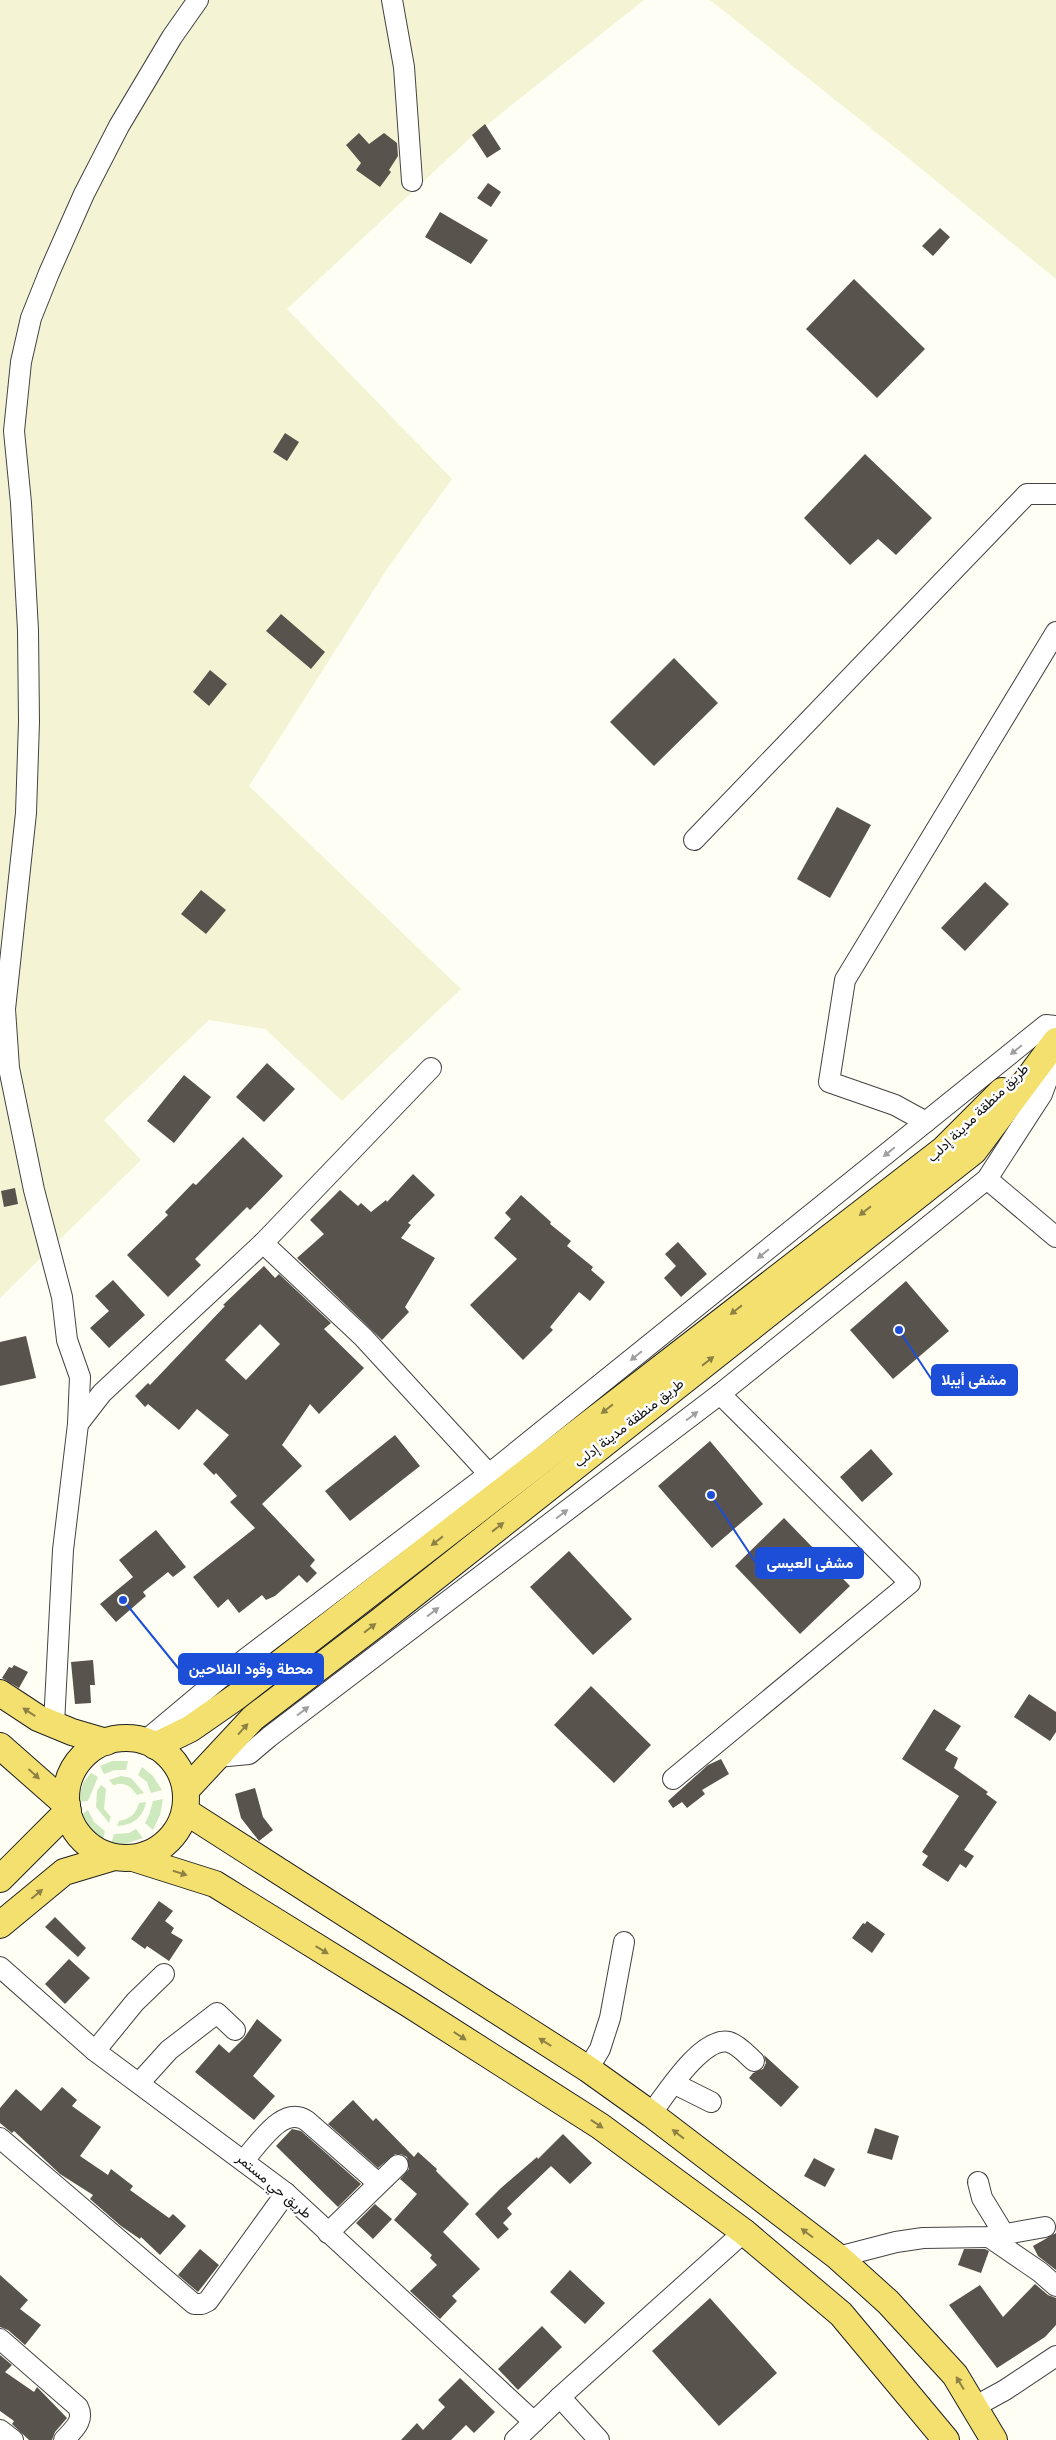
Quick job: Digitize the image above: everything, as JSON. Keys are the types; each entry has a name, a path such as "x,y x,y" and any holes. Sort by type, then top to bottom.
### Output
{"main road":[{"name":"طريق منطقة مدينة إدلب","path":"150,1743 190,1729 236,1697 944,1149 1056,1037"},
{"name":"طريق منطقة مدينة إدلب","path":"185,1800 218,1757 254,1718 380,1621 974,1151 1056,1041"},
{"path":"0,1693 38,1718 106,1742"},
{"path":"0,1925 64,1872 123,1858 154,1852 163,1846 177,1831 185,1800 184,1779 176,1764 150,1743 126,1738 106,1742 87,1753 73,1772 69,1782 67,1808 74,1827 84,1841 92,1848 123,1858 215,1884 392,1993 600,2126 744,2232 841,2314 946,2440"},
{"path":"0,1746 67,1808"},
{"path":"185,1800 588,2069 651,2114 838,2257 888,2302 955,2375 994,2440"},
{"path":"0,1879 67,1808"}],"street":[{"path":"54,1724 63,1550 78,1424 80,1377 67,1340 62,1297 34,1190 9,1068 5,1009 26,813 29,722 28,630 21,503 14,431 21,362 31,318 49,274 84,194 119,126 172,37 198,0"},
{"path":"392,0 404,67 412,180"},
{"path":"694,840 1028,494 1056,494"},
{"path":"926,1122 895,1105 829,1082 845,980 1056,632"},
{"path":"150,1743 219,1679 488,1474 1046,1025 1056,1026"},
{"path":"218,1757 249,1754 720,1394 987,1179 1042,1094 1056,1056"},
{"path":"78,1424 102,1393 263,1243 431,1068"},
{"path":"987,1179 1056,1237"},
{"path":"263,1243 363,1337 488,1474"},
{"path":"672,1779 910,1583 720,1394"},
{"path":"588,2069 600,2049 610,2018 624,1942"},
{"name":"طريق حي مستمر","path":"0,1967 94,2051 140,2082 286,2193 534,2422"},
{"path":"94,2051 135,2002 164,1974"},
{"path":"140,2082 170,2050 217,2013 235,2030"},
{"path":"651,2114 705,2048 718,2042 730,2042 740,2048 754,2061"},
{"path":"675,2084 711,2102"},
{"path":"244,2160 282,2120 298,2116 307,2121 378,2184"},
{"path":"0,2138 194,2304 202,2304 208,2301 286,2193"},
{"path":"328,2233 398,2165"},
{"path":"978,2182 996,2236 1056,2286"},
{"path":"838,2257 896,2242 923,2238 996,2236 1045,2227"},
{"path":"516,2440 560,2397 744,2232"},
{"path":"0,2339 78,2407 81,2414 80,2421 64,2440"},
{"path":"974,2406 1005,2390 1056,2356"},
{"path":"560,2397 599,2440"},
{"path":"0,2430 13,2440"}],"green space":[{"path":"0,0 644,0 469,139 287,309 452,479 389,566 249,786 461,989 342,1101 265,1029 209,1020 104,1120 141,1160 0,1298"},
{"path":"710,0 1056,0 1056,279 913,162"},
{"path":"112,1761 128,1761 126,1770 115,1770 104,1774 100,1766"},
{"path":"142,1767 153,1776 162,1790 151,1793 147,1782 138,1775"},
{"path":"91,1773 98,1777 88,1801 78,1802 83,1783"},
{"path":"121,1776 131,1778 144,1793 137,1795 127,1785 113,1785 109,1780"},
{"path":"101,1785 106,1789 104,1809 111,1817 109,1823 96,1807 97,1791"},
{"path":"163,1799 160,1815 153,1830 145,1823 153,1801"},
{"path":"146,1802 145,1808 136,1820 117,1826 119,1821 132,1815 139,1803"},
{"path":"88,1810 94,1822 105,1831 103,1840 86,1828 79,1816"},
{"path":"136,1829 143,1838 125,1844 111,1844 114,1834 129,1833"}],"building":[{"path":"485,124 501,149 487,158 472,135"},
{"path":"359,133 369,144 384,133 397,143 398,156 389,170 391,172 380,187 356,170 361,163 346,145"},
{"path":"488,183 501,192 491,207 477,198"},
{"path":"440,212 488,240 471,264 425,237"},
{"path":"940,228 950,237 933,256 922,246"},
{"path":"854,279 925,349 877,398 806,329"},
{"path":"285,433 299,442 287,461 273,452"},
{"path":"865,454 932,518 896,555 878,539 850,565 804,518"},
{"path":"281,614 325,652 311,669 266,631"},
{"path":"674,658 718,703 654,766 610,722"},
{"path":"210,670 227,684 209,706 193,692"},
{"path":"837,807 871,825 830,898 797,879"},
{"path":"985,882 1009,904 965,951 941,928"},
{"path":"201,890 226,910 206,934 181,914"},
{"path":"267,1063 295,1089 264,1122 236,1097"},
{"path":"184,1075 211,1097 174,1143 147,1121"},
{"path":"243,1137 283,1176 250,1210 247,1207 195,1259 201,1265 168,1297 127,1255 168,1215 165,1212 193,1183 196,1185"},
{"path":"413,1174 435,1195 408,1223 411,1225 401,1238 435,1258 405,1307 409,1312 382,1340 297,1258 324,1234 310,1220 340,1190 358,1206 361,1203 371,1212 386,1200 387,1202"},
{"path":"15,1188 18,1204 4,1207 1,1191"},
{"path":"521,1195 551,1222 550,1224 571,1241 567,1246 593,1267 591,1270 605,1282 590,1301 579,1292 550,1327 553,1330 523,1360 470,1305 517,1259 494,1238 511,1219 505,1213"},
{"path":"678,1242 707,1274 681,1297 664,1278 676,1266 665,1254"},
{"path":"264,1266 275,1278 279,1274 331,1323 324,1329 364,1368 319,1414 310,1404 282,1445 302,1466 262,1504 315,1560 310,1566 317,1573 307,1583 299,1575 275,1596 266,1600 262,1595 239,1613 228,1599 218,1608 193,1577 255,1528 230,1502 237,1496 216,1473 214,1475 203,1464 229,1435 197,1409 179,1430 148,1404 145,1407 135,1396 148,1383 150,1385 225,1306 223,1305","holes":["260,1324 280,1344 246,1380 225,1360"]},
{"path":"113,1280 145,1315 109,1348 90,1328 109,1311 95,1296"},
{"path":"906,1281 949,1331 893,1379 850,1330"},
{"path":"26,1336 36,1378 0,1386 0,1342"},
{"path":"395,1435 420,1466 350,1521 325,1491"},
{"path":"710,1441 763,1504 712,1548 658,1486"},
{"path":"871,1449 893,1474 862,1502 840,1477"},
{"path":"784,1518 850,1586 800,1634 735,1566"},
{"path":"156,1530 186,1567 173,1577 168,1572 143,1592 146,1596 116,1622 100,1604 133,1577 119,1560"},
{"path":"569,1551 632,1619 593,1655 530,1587"},
{"path":"93,1660 95,1685 90,1685 91,1703 75,1704 71,1662"},
{"path":"14,1665 28,1672 19,1688 2,1678 9,1667 12,1668"},
{"path":"591,1686 651,1745 614,1783 554,1725"},
{"path":"1029,1694 1056,1712 1056,1732 1050,1741 1014,1717"},
{"path":"934,1709 961,1726 945,1750 958,1758 954,1768 988,1792 986,1794 997,1802 964,1850 974,1856 966,1868 960,1864 948,1882 922,1865 928,1856 922,1852 959,1796 902,1759"},
{"path":"721,1759 729,1774 702,1790 705,1794 687,1808 682,1802 673,1808 668,1801 708,1765"},
{"path":"255,1788 263,1817 273,1830 259,1841 241,1818 235,1794"},
{"path":"159,1901 173,1911 165,1921 174,1928 171,1933 183,1940 169,1961 147,1946 145,1949 131,1939"},
{"path":"55,1917 86,1948 78,1957 45,1927"},
{"path":"867,1921 885,1934 872,1953 852,1938 863,1923 865,1924"},
{"path":"69,1959 90,1978 65,2004 45,1984"},
{"path":"257,2019 282,2040 253,2076 275,2096 254,2120 195,2072 219,2044 229,2053 244,2038"},
{"path":"764,2055 799,2087 781,2107 749,2078 753,2073 763,2069 766,2063"},
{"path":"62,2087 77,2100 72,2106 101,2127 80,2156 108,2175 111,2169 133,2186 130,2190 169,2218 173,2214 186,2226 160,2255 141,2237 140,2239 121,2226 90,2199 93,2195 60,2174 14,2131 12,2133 0,2123 0,2108 16,2089 41,2111"},
{"path":"353,2100 373,2121 376,2118 414,2157 418,2152 437,2169 436,2171 469,2204 443,2232 480,2269 452,2296 457,2301 440,2319 410,2291 437,2265 430,2258 432,2255 394,2220 417,2194 400,2179 409,2169 407,2157 395,2154 378,2168 328,2124"},
{"path":"875,2128 899,2136 892,2160 867,2153"},
{"path":"292,2129 301,2131 361,2184 338,2207 276,2146"},
{"path":"563,2134 592,2163 570,2184 551,2166 507,2208 512,2214 503,2223 509,2229 498,2239 475,2214 501,2188 537,2157 538,2159"},
{"path":"814,2158 835,2169 825,2187 804,2176"},
{"path":"375,2204 392,2219 373,2239 356,2223"},
{"path":"1056,2233 1056,2270 1038,2256 1033,2246"},
{"path":"200,2249 219,2265 198,2292 178,2275"},
{"path":"964,2249 985,2249 989,2251 981,2273 958,2265"},
{"path":"570,2270 605,2303 585,2324 550,2292"},
{"path":"0,2275 28,2300 20,2309 41,2325 25,2345 8,2330 0,2327"},
{"path":"1035,2284 1048,2295 1056,2298 1056,2325 1045,2337 997,2368 949,2305 980,2285 1003,2317"},
{"path":"710,2298 777,2373 719,2426 652,2351"},
{"path":"542,2326 562,2347 518,2390 498,2369"},
{"path":"0,2355 12,2365 5,2372 34,2392 37,2387 67,2418 55,2432 52,2440 29,2440 12,2424 14,2421 0,2411"},
{"path":"460,2378 495,2412 474,2433 466,2425 451,2440 401,2440 417,2423 423,2430 445,2407 438,2400"}],"place":[{"name":"مشفى أيبلا","path":"899,1330"},
{"name":"مشفى العيسى","path":"711,1495"},
{"name":"محطة وقود الفلاحين","path":"123,1600"}]}
